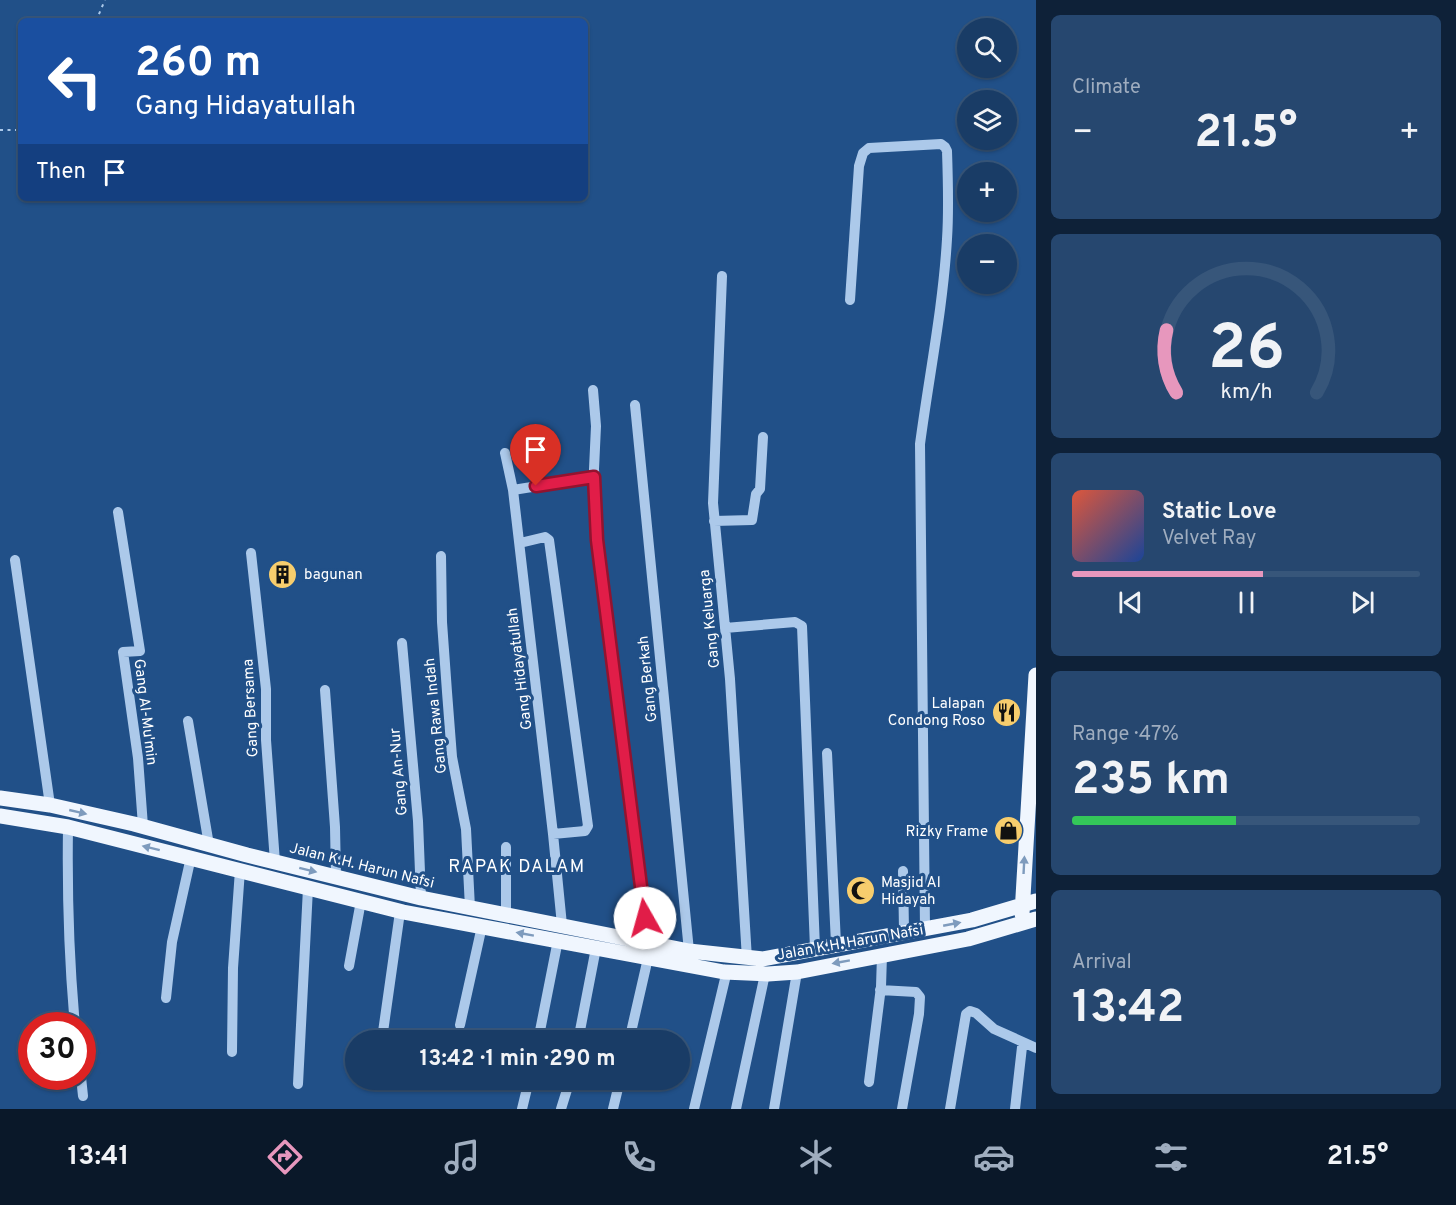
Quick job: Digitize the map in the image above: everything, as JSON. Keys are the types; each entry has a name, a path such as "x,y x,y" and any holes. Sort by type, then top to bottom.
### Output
{"main road":[{"path":"1029,921 1036,675"},
{"name":"Jalan K.H. Harun Nafsi","path":"0,798 50,805 142,826 336,877 506,915 596,948 724,972 765,974 797,972 968,939 1029,921"},
{"name":"Jalan K.H. Harun Nafsi","path":"0,816 68,827 400,912 482,926 648,941 689,951 747,958 763,959 972,920 1029,902"},
{"path":"453,922 463,907"}],"street":[{"path":"850,300 859,166 863,153 869,148 941,144 947,151 947,239 939,320 920,444 925,929"},
{"name":"Gang Keluarga","path":"722,276 713,503 730,679 747,958"},
{"path":"593,390 596,426 594,477 597,540 648,941"},
{"name":"Gang Berkah","path":"635,405 689,951"},
{"path":"714,521 752,520 756,494 760,489 763,437"},
{"name":"Gang Hidayatullah","path":"505,453 513,490 553,834 560,933 540,1030"},
{"path":"513,490 594,477"},
{"name":"Gang Al-Mu'min","path":"118,512 140,651 123,652 138,758 142,826"},
{"path":"519,543 545,537 549,540 588,826 585,831 553,834"},
{"name":"Gang Bersama","path":"250,554 267,689 266,740 275,862"},
{"name":"Gang Rawa Indah","path":"441,556 442,622 452,757 466,829 463,907"},
{"path":"15,560 50,805"},
{"path":"725,628 795,622 802,626 815,948"},
{"name":"Gang An-Nur","path":"402,643 418,820 422,898"},
{"path":"325,690 335,827 336,877"},
{"path":"188,721 209,845"},
{"path":"827,753 836,944"},
{"path":"68,827 69,957 74,1012"},
{"path":"506,847 506,915"},
{"path":"166,998 172,942 191,857"},
{"path":"231,1052 233,968 240,870"},
{"path":"903,871 904,931"},
{"path":"298,1084 308,888"},
{"path":"348,966 361,901"},
{"path":"384,1030 400,912"},
{"path":"460,1025 482,926"},
{"path":"580,1030 596,948"},
{"path":"869,1082 881,986 882,955"},
{"path":"631,1030 648,958"},
{"path":"694,1109 725,979 724,972"},
{"path":"774,1109 797,972"},
{"path":"736,1109 765,974"},
{"path":"881,986 916,993 920,997 920,1014 902,1109"},
{"path":"950,1109 966,1014 970,1011 976,1013 994,1029 1031,1046"},
{"path":"1015,1109 1022,1047 1031,1046"},
{"path":"82,1090 83,1096"},
{"path":"522,1109 527,1090"},
{"path":"561,1109 567,1090"},
{"path":"613,1109 618,1090"}],"path":[{"path":"97,18 105,0"},
{"path":"0,129 18,130"}],"place":[{"name":"bagunan","path":"283,574"},
{"name":"Lalapan Condong Roso","path":"1006,712"},
{"name":"Rizky Frame","path":"1009,831"},
{"name":"Masjid Al Hidayah","path":"860,891"}],"district":[{"name":"RAPAK DALAM","path":"517,866"}],"route":[{"path":"536,486 594,477 597,540 645,918"}]}
